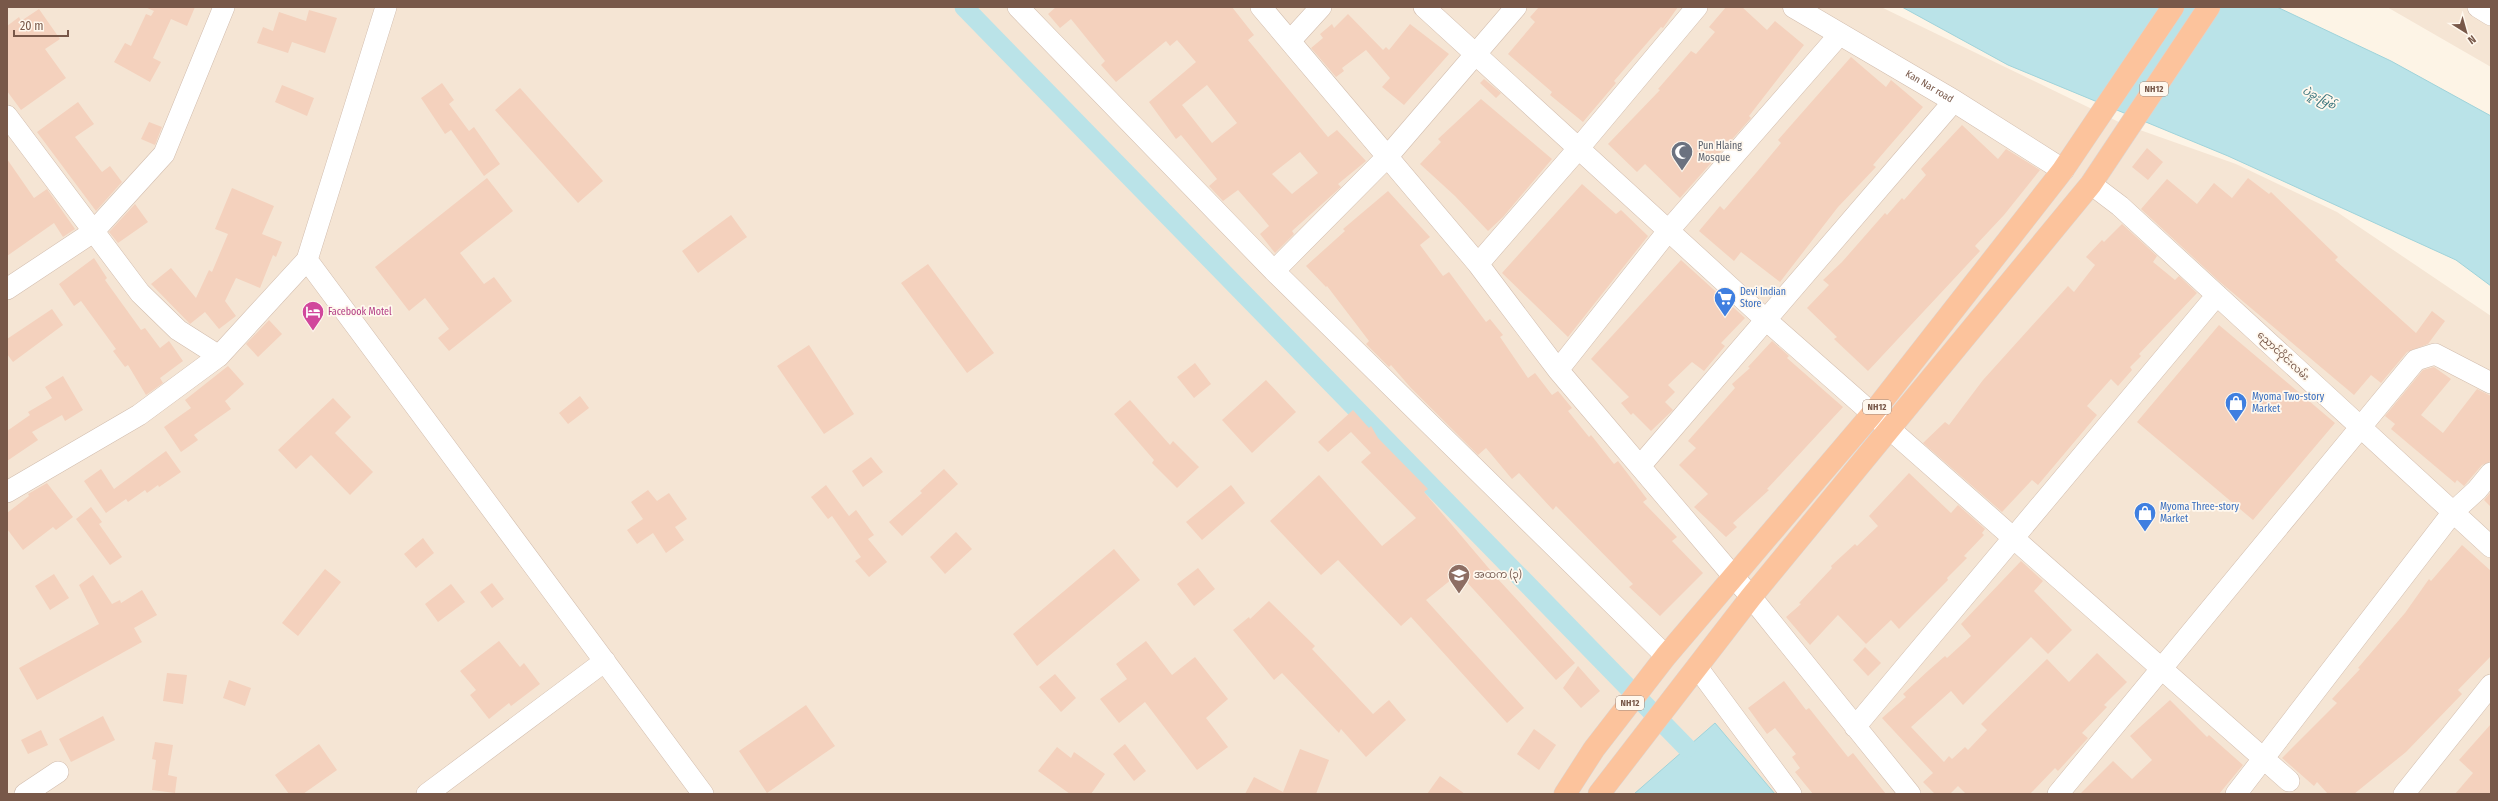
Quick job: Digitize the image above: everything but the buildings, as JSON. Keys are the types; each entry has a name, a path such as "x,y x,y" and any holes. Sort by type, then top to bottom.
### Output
{"highway":[{"name":"NH12","path":"1565,794 1594,749 1666,656 1872,414 2063,170 2173,7"},
{"name":"NH12","path":"1599,794 1751,597 2095,177 2209,7"}],"street":[{"path":"7,289 93,232 164,154 224,7"},
{"path":"7,492 139,414 219,356 307,260 386,7"},
{"path":"1018,7 1274,271 1666,656"},
{"path":"1262,7 1478,264 1558,370 1641,465 1732,578 1751,597 1910,794"},
{"path":"1290,41 1321,7"},
{"path":"1424,7 1668,231 1889,430 2013,538 2160,670 2289,781"},
{"path":"1274,271 1388,156 1516,7"},
{"path":"1478,264 1578,149 1697,7"},
{"name":"Kan Nar road","path":"1794,7 1954,101 2063,170"},
{"path":"2478,7 2491,15"},
{"path":"1558,370 1668,231 1840,34"},
{"path":"1641,465 1954,101"},
{"path":"7,116 140,293 178,330 219,356"},
{"name":"ညောင်ဝိုင်းလမ်း","path":"2095,177 2120,206 2491,547"},
{"path":"307,260 703,794"},
{"path":"1855,727 2217,295"},
{"path":"2068,790 2160,670 2416,360 2427,355 2435,354 2491,383"},
{"path":"2236,794 2453,512 2477,490 2491,473"},
{"path":"427,794 605,661"},
{"path":"1693,672 1791,794"},
{"path":"2404,794 2491,685"},
{"path":"24,794 58,772"}],"shaded area":[{"path":"7,7 1881,7 2123,124 2236,164 2337,212 2491,316 2491,794 7,794"},
{"path":"2387,7 2491,7 2491,67"}],"water":[{"name":"ပဲခူးမြစ်","path":"1902,7 2277,7 2391,61 2491,116 2491,286 2456,260 2228,156 2008,65"},
{"path":"1715,723 1775,794 1634,794"}],"waterway":[{"path":"964,7 1687,748"}],"place":[{"name":"Pun Hlaing Mosque","path":"1682,172"},
{"name":"Devi Indian Store","path":"1725,318"},
{"name":"Facebook Motel","path":"313,332"},
{"name":"Myoma Two-story Market","path":"2236,422"},
{"name":"Myoma Three-story Market","path":"2145,532"},
{"name":"အထက (၃)","path":"1459,594"}]}
